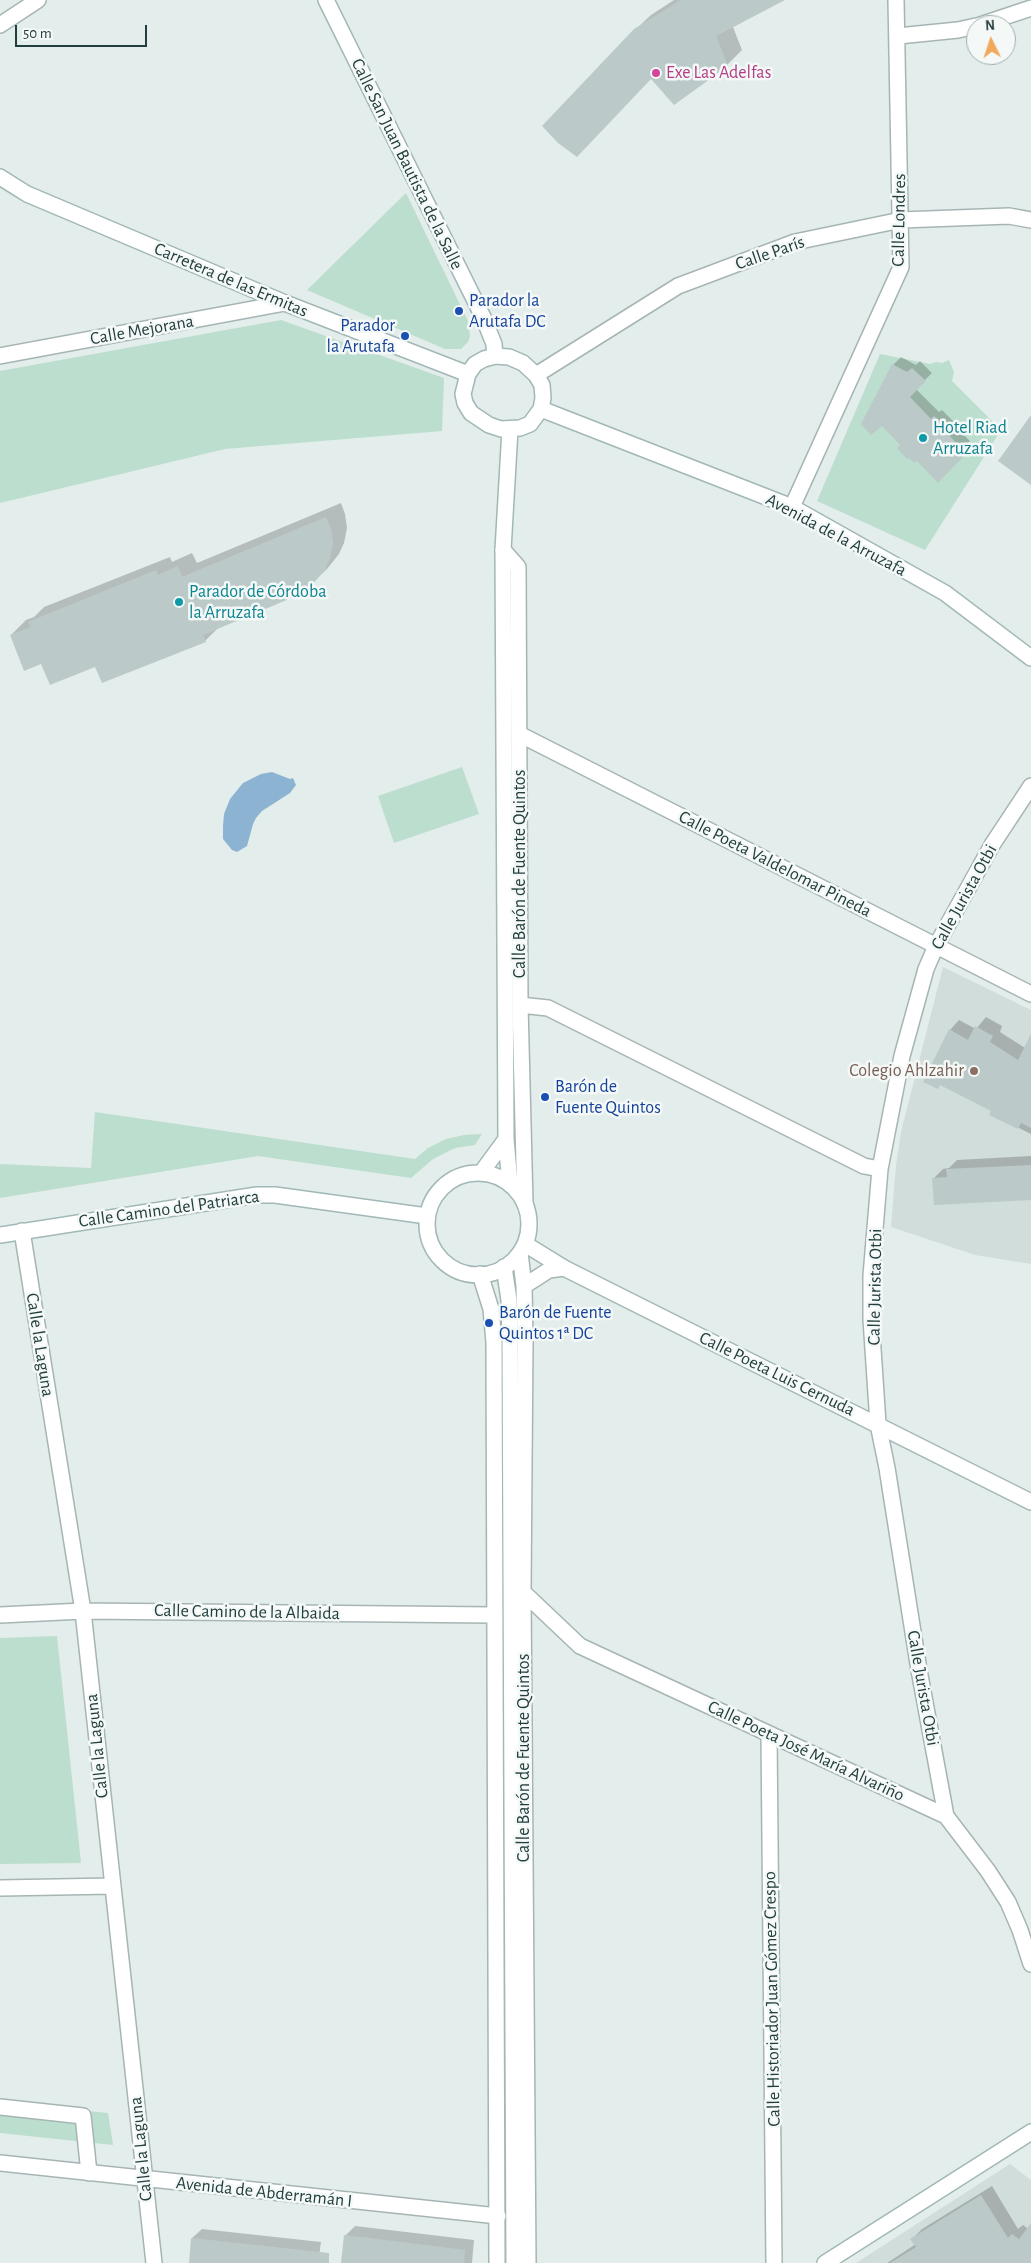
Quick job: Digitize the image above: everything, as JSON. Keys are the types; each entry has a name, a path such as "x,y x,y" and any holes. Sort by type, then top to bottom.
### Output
{"street":[{"path":"0,25 38,0"},
{"name":"Calle San Juan Bautista de la Salle","path":"326,0 484,319 494,344 495,356"},
{"name":"Calle Londres","path":"792,507 901,267 896,0"},
{"path":"1010,15 1031,8"},
{"path":"898,36 966,28"},
{"name":"Carretera de las Ermitas","path":"0,176 27,194 285,303 468,374"},
{"name":"Calle París","path":"536,374 678,286 795,242 901,220 1009,216 1031,220"},
{"name":"Calle Mejorana","path":"0,356 285,303"},
{"path":"495,356 509,357 523,363 536,374 542,385 544,398 541,409 530,424 510,429 489,425 471,414 465,403 463,394 468,374 474,364 495,356"},
{"name":"Avenida de la Arruzafa","path":"541,409 792,507 945,593 1031,658"},
{"name":"Calle Barón de Fuente Quintos","path":"510,429 503,550 506,1139 510,1184"},
{"name":"Calle Barón de Fuente Quintos","path":"503,550 518,567 520,1005 525,1204"},
{"name":"Calle Poeta Valdelomar Pineda","path":"519,734 1031,994"},
{"name":"Calle Jurista Otbi","path":"946,1816 919,1670 887,1468 878,1424 872,1319 872,1276 880,1168 902,1056 926,969 936,946 992,844 1031,786"},
{"path":"520,1005 548,1008 864,1166 880,1168"},
{"path":"481,1173 506,1139"},
{"path":"481,1173 496,1176 510,1184 519,1193 525,1204 528,1217 528,1231 522,1248 504,1267 492,1272 480,1274 463,1272 448,1266 437,1254 429,1240 427,1216 437,1193 449,1181 464,1174 481,1173"},
{"name":"Calle Camino del Patriarca","path":"0,1235 257,1195 275,1195 427,1216"},
{"name":"Calle la Laguna","path":"22,1232 83,1611 154,2263"},
{"name":"Calle Barón de Fuente Quintos","path":"522,1248 524,1286 523,1592 528,2263"},
{"name":"Calle Poeta Luis Cernuda","path":"522,1248 1031,1502"},
{"name":"Calle Barón de Fuente Quintos","path":"504,1267 509,1300 510,1336 514,2263"},
{"path":"524,1286 549,1270 564,1268"},
{"name":"Calle Barón de Fuente Quintos","path":"480,1274 491,1309 494,1342 497,2263"},
{"name":"Calle Poeta José María Alvariño","path":"523,1592 580,1646 946,1816 988,1871 1008,1902 1020,1930 1031,1964"},
{"name":"Calle Camino de la Albaida","path":"0,1614 83,1611 494,1615"},
{"name":"Calle Historiador Juan Gómez Crespo","path":"769,1734 774,2263"},
{"path":"0,1888 113,1886"},
{"path":"0,2107 83,2116 89,2173"},
{"path":"825,2263 1031,2132"},
{"name":"Avenida de Abderramán I","path":"0,2163 144,2180 498,2216"}],"shaded area":[{"name":"Colegio Ahlzahir","path":"943,967 1031,1010 1031,1264 975,1255 891,1227 901,1132"},
{"path":"1010,2164 1031,2180 1031,2263 856,2263"}],"green space":[{"path":"406,193 468,321 470,336 468,342 461,349 445,349 307,290"},
{"path":"281,320 444,378 442,431 225,449 0,503 0,371"},
{"path":"880,354 930,364 949,360 954,372 952,381 1001,430 925,550 817,501"},
{"path":"462,767 479,814 394,843 378,796"},
{"path":"95,1112 415,1159 428,1148 446,1139 482,1134 475,1145 455,1148 433,1159 411,1178 258,1156 0,1198 0,1164 91,1168"},
{"path":"57,1636 81,1863 0,1864 0,1638"},
{"path":"0,2102 108,2113 113,2145 0,2133"}],"water":[{"path":"272,772 290,779 293,778 296,785 290,793 262,811 256,818 247,846 237,852 232,850 223,839 224,814 230,799 243,783 261,774"}],"building":[{"name":"Exe Las Adelfas","path":"681,0 785,0 716,36 728,66 674,105 651,79 577,157 558,143 542,126 634,29"},
{"name":"Hotel Riad Arruzafa","path":"892,364 907,372 912,368 926,381 910,397 931,419 934,416 946,428 945,431 963,450 960,453 963,457 938,483 917,461 914,463 909,458 907,459 897,448 900,445 882,426 871,435 861,424"},
{"path":"1031,415 1031,485 998,461"},
{"name":"Parador de Córdoba la Arruzafa","path":"326,517 331,529 333,543 330,558 325,570 301,594 203,635 206,642 102,683 95,667 50,685 41,664 24,671 10,635 31,627 28,622 156,570 158,575 178,566 182,577"},
{"path":"975,1026 993,1036 990,1042 1018,1060 1031,1034 1031,1128 1021,1123 1018,1129 989,1115 991,1111 940,1085 938,1089 923,1082 949,1029 968,1040"},
{"path":"1031,1165 1031,1200 934,1205 932,1178 947,1177 946,1169"},
{"path":"981,2195 1008,2238 1012,2234 1019,2239 1031,2223 1031,2263 890,2263 916,2247 910,2239"},
{"path":"344,2235 465,2250 464,2263 341,2263"},
{"path":"191,2238 329,2253 329,2263 189,2263"}],"place":[{"name":"Exe Las Adelfas","path":"656,73"},
{"name":"Parador la Arutafa DC","path":"459,311"},
{"name":"Parador la Arutafa","path":"405,336"},
{"name":"Hotel Riad Arruzafa","path":"923,438"},
{"name":"Parador de Córdoba la Arruzafa","path":"179,602"},
{"name":"Colegio Ahlzahir","path":"974,1071"},
{"name":"Barón de Fuente Quintos","path":"545,1097"},
{"name":"Barón de Fuente Quintos 1ª DC","path":"489,1323"}]}
